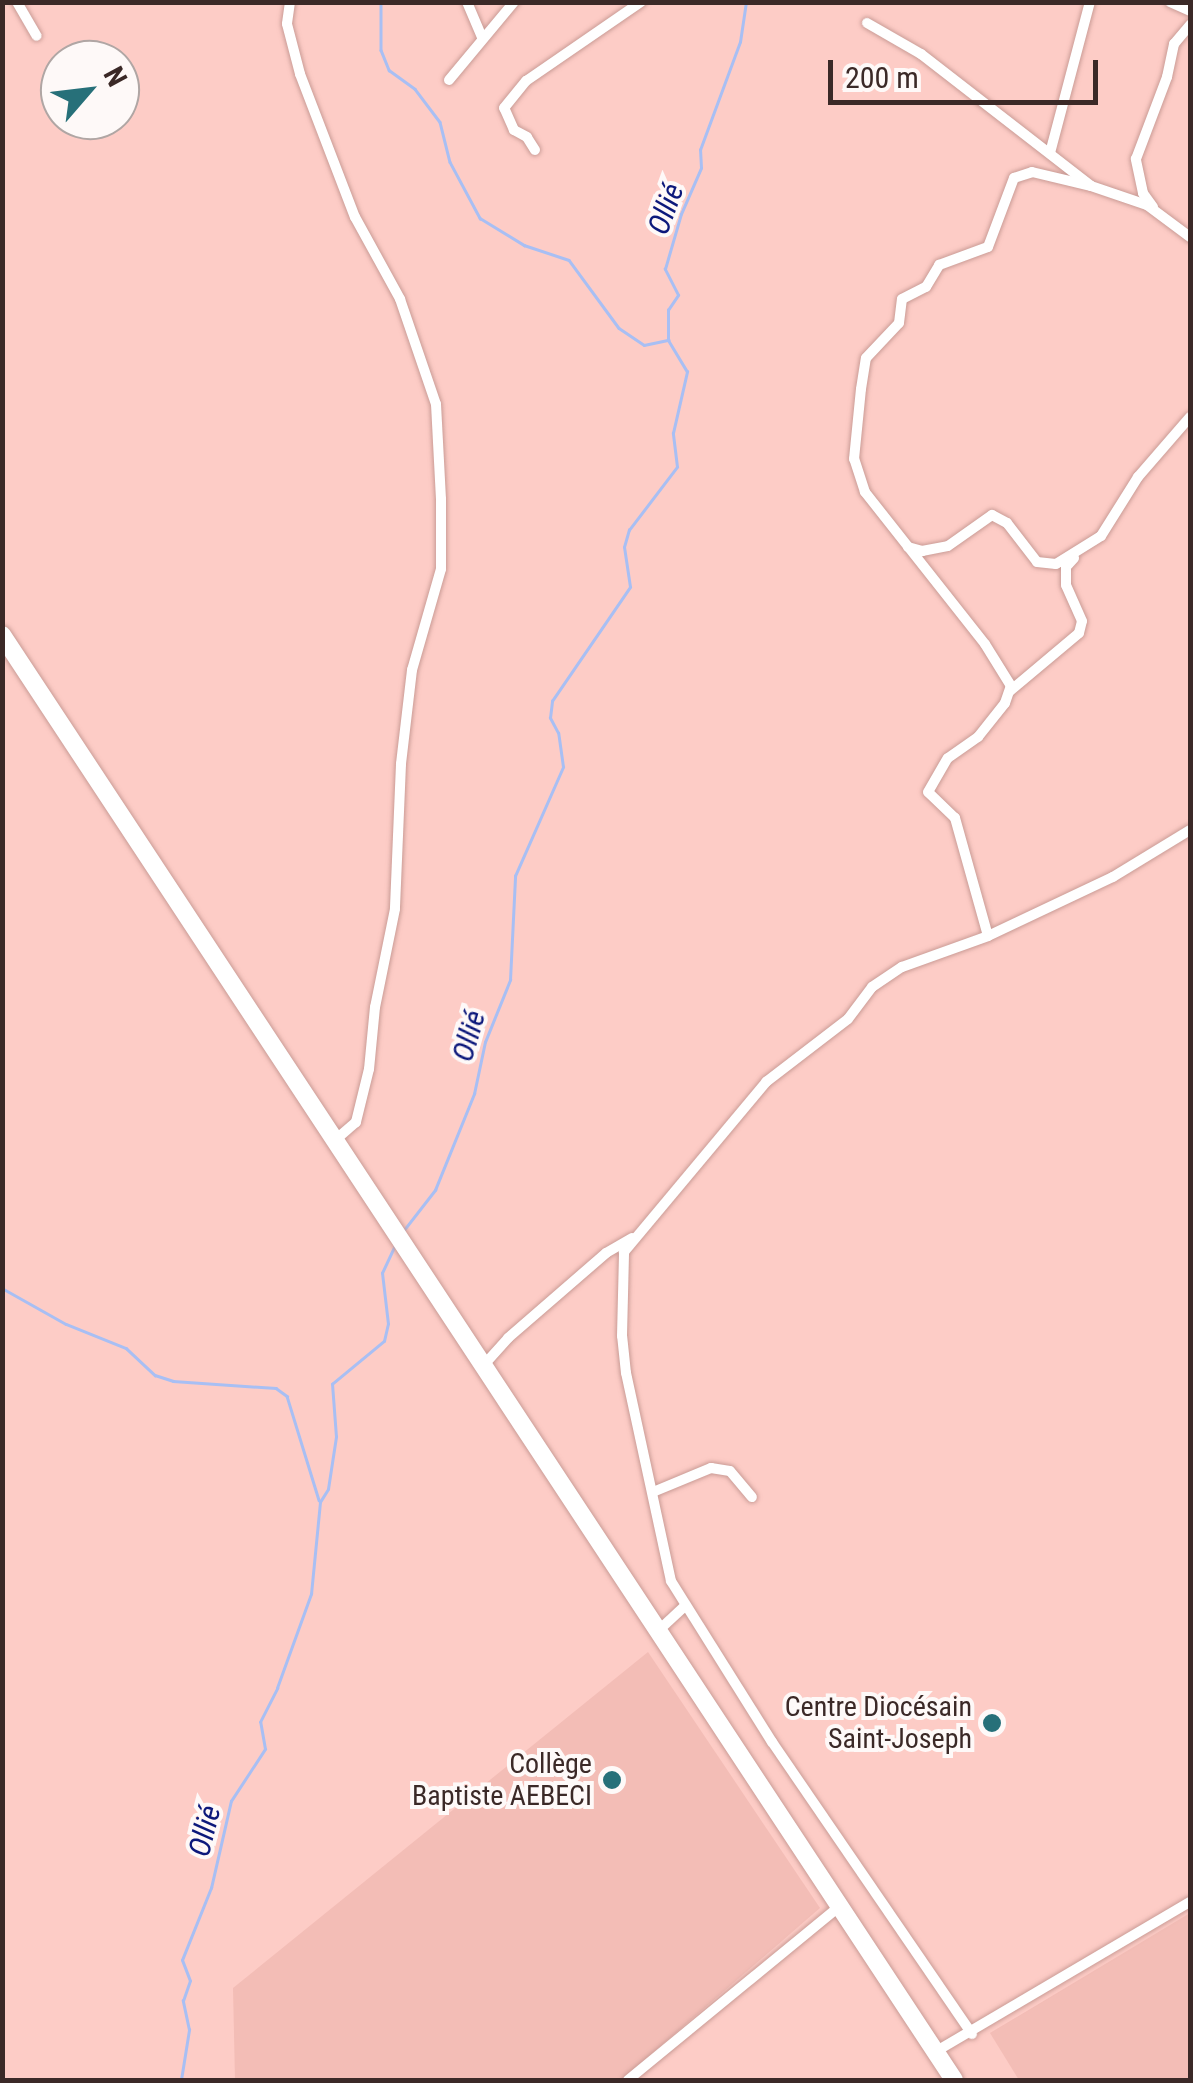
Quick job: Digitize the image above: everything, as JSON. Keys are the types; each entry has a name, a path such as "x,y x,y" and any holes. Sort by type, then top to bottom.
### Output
{"main road":[{"path":"2,636 954,2080"}],"street":[{"path":"17,2 37,36"},
{"path":"290,2 287,24 300,74 356,217 400,299 436,404 442,499 441,569 412,670 401,764 396,909 375,1008 370,1069 356,1122 335,1140"},
{"path":"467,2 482,38"},
{"path":"449,80 514,2"},
{"path":"535,150 527,138 514,130 504,108 526,81 641,2"},
{"path":"1050,153 1090,2"},
{"path":"1170,2 1190,12"},
{"path":"868,22 921,54 1091,186"},
{"path":"1190,25 1174,44 1167,77 1136,158 1143,194 1157,212 1190,237"},
{"path":"1010,692 1006,674 865,492 854,459 866,358 899,323 902,300 926,287 939,265 988,247 1014,178 1032,172 1091,186 1157,212"},
{"path":"908,548 922,551 948,546 992,516 1008,524 1045,566 1080,550 1100,536 1146,467 1190,417"},
{"path":"988,936 955,818 928,792 948,758 978,737 1010,692 1079,633 1082,621 1066,585 1066,568 1080,550"},
{"path":"484,1366 508,1338 606,1254 654,1219 766,1082 848,1018 872,987 902,967 988,936 1113,877 1190,830"},
{"path":"633,1238 624,1252 622,1336 633,1411 672,1581 684,1606 854,1865 886,1903 972,2034"},
{"path":"653,1492 710,1468 730,1471 752,1497"},
{"path":"658,1631 684,1606"},
{"path":"936,2052 1190,1902"},
{"path":"628,2080 840,1906"}],"shaded area":[{"name":"Collège Baptiste AEBECI","path":"648,1652 820,1908 621,2080 235,2080 233,1988"},
{"path":"1190,1913 1190,2080 1019,2080 990,2033"}],"waterway":[{"path":"381,2 381,50 389,70 415,89 440,122 450,162 480,218 524,245 569,260 619,328 644,345 668,340"},
{"name":"Ollié","path":"404,1230 435,1190 474,1094 485,1042 510,980 515,876 563,767 558,733 550,718 552,701 630,587 624,547 629,530 677,467 673,433 687,372 668,340 668,310 678,295 665,269 681,214 701,168 700,150 740,42 746,2"},
{"name":"Ollié","path":"181,2080 189,2030 183,2001 190,1981 182,1960 211,1888 231,1801 265,1749 260,1722 277,1688 311,1594 320,1502 328,1489 336,1437 332,1384 384,1341 388,1324 382,1273 395,1245"},
{"path":"2,1288 66,1324 126,1348 155,1375 173,1381 276,1388 287,1396 319,1500"}],"place":[{"name":"Centre Diocésain Saint-Joseph","path":"992,1723"},
{"name":"Collège Baptiste AEBECI","path":"612,1780"}]}
